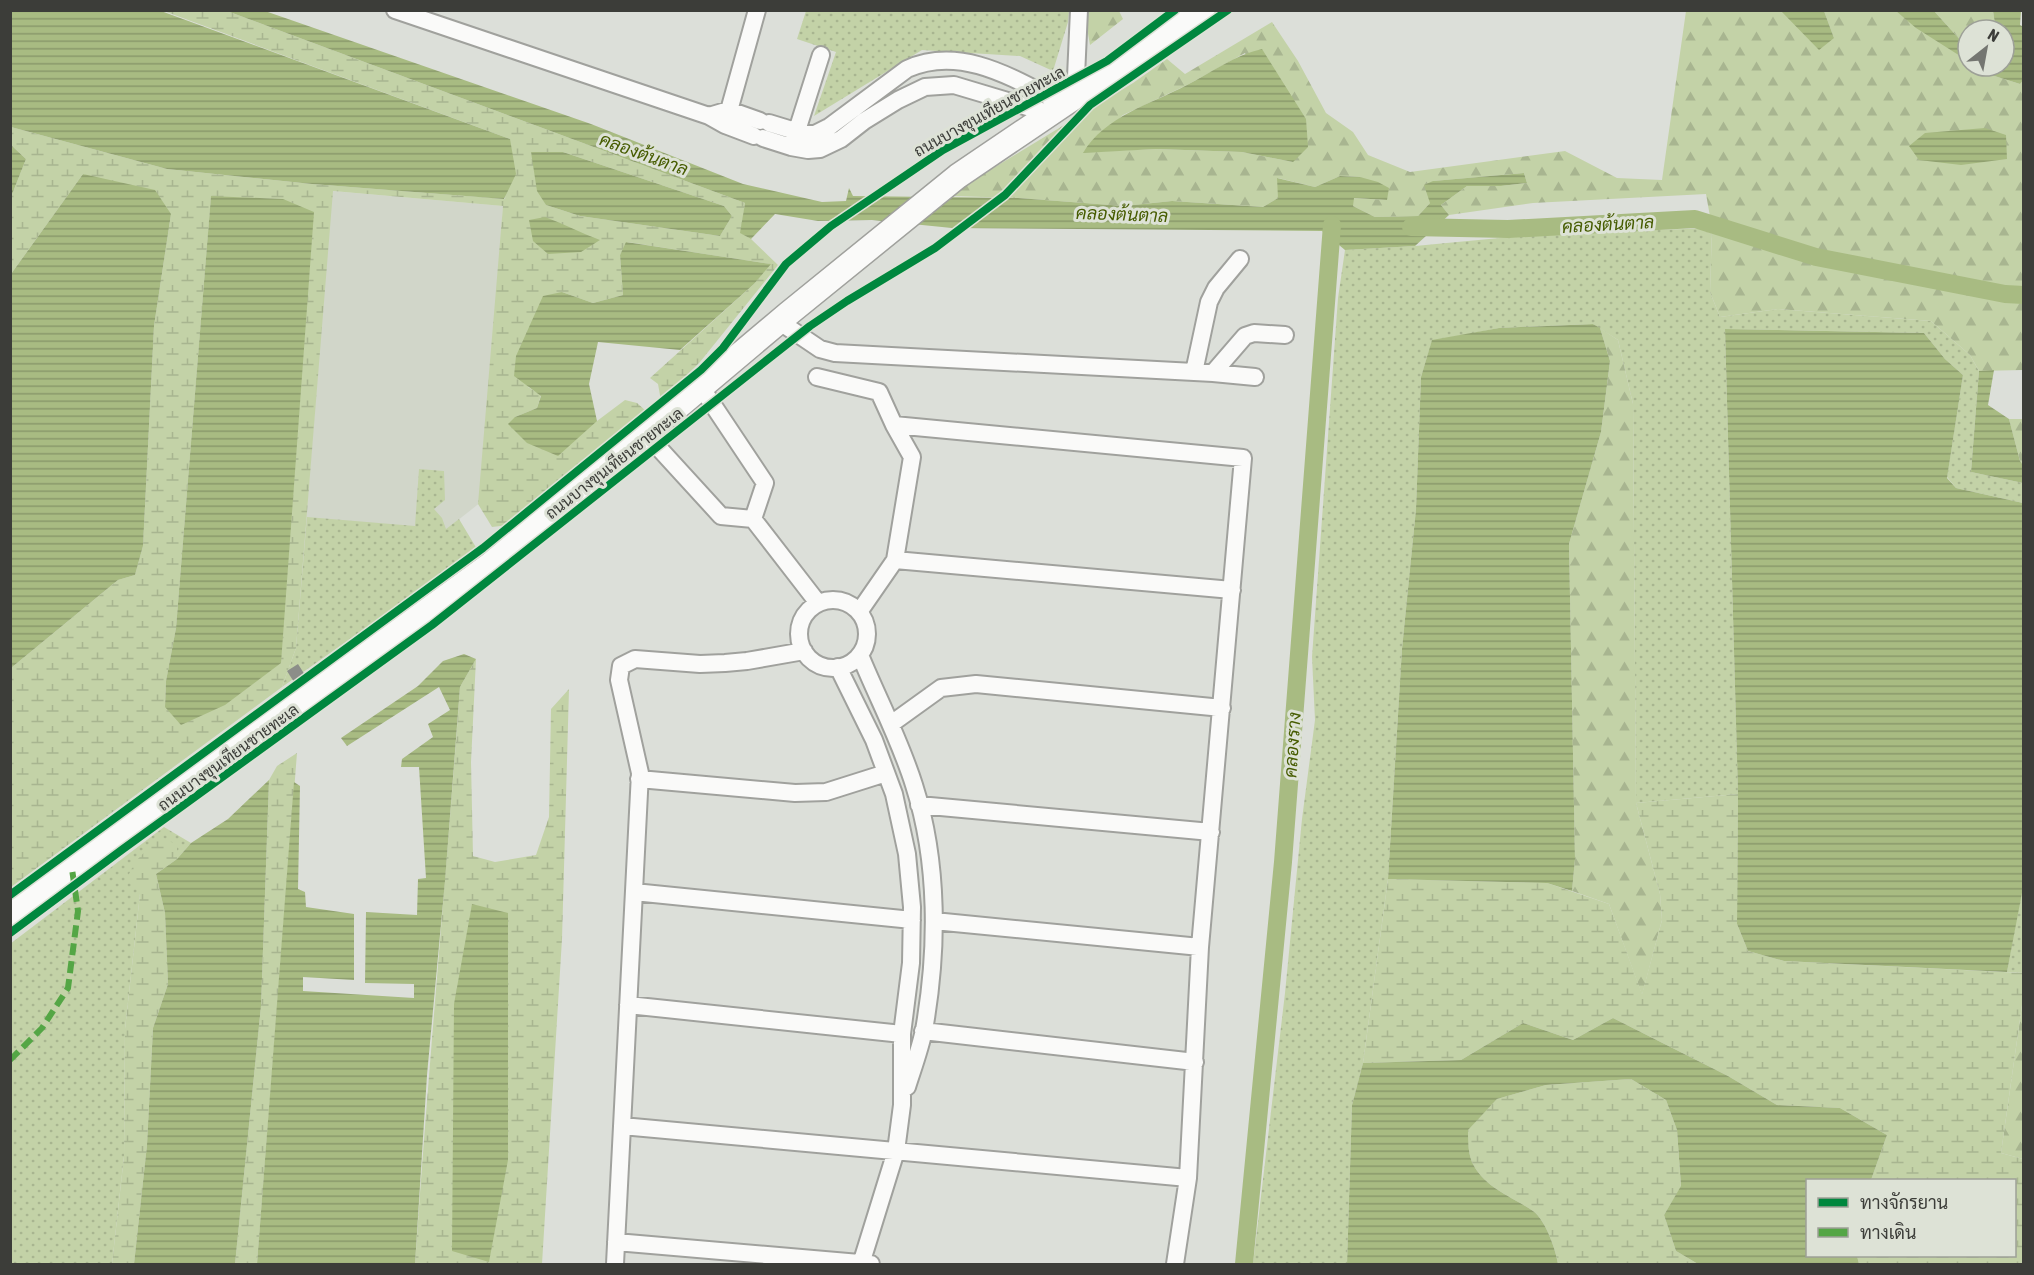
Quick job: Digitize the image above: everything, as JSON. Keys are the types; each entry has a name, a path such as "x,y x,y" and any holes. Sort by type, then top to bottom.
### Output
{"main road":[{"name":"ถนนบางขุนเทียนชายทะเล","path":"10,914 491,564 700,387 958,176 1203,10"}],"street":[{"path":"395,10 709,116 727,118 794,139 808,150 820,149 841,139 897,100 925,87 954,85 1063,106"},
{"path":"727,118 757,10"},
{"path":"1063,106 1079,10"},
{"path":"794,139 821,55"},
{"path":"794,139 815,134 829,127 907,69 935,60 957,61 994,69 1063,106"},
{"path":"1194,372 1209,302 1216,288 1240,259"},
{"path":"780,322 820,349 835,353 1254,377"},
{"path":"1213,373 1245,336 1254,333 1285,335"},
{"path":"817,377 879,392 912,457 895,560 859,612"},
{"path":"700,387 765,483 753,519"},
{"path":"894,425 1244,458 1200,947 1188,1178 1175,1264"},
{"path":"646,434 720,516 753,519 818,603"},
{"path":"895,560 1232,590"},
{"path":"829,600 850,605 859,612 865,622 866,645 852,663 838,667 820,665 804,651 800,640 800,629 809,610 818,603 829,600"},
{"path":"615,1264 639,779 619,680 621,666 635,659 700,664 725,663 804,651"},
{"path":"860,655 891,724 915,787 928,848 934,903 933,960 923,1032 902,1105"},
{"path":"616,1242 865,1264 896,1151 902,1105 902,1034 911,963 912,920 907,854 894,794 874,740 838,667"},
{"path":"891,724 941,688 976,684 1222,708"},
{"path":"639,779 795,793 826,792 886,773"},
{"path":"919,805 1211,832"},
{"path":"634,892 912,920"},
{"path":"934,921 1200,947"},
{"path":"628,1005 902,1034"},
{"path":"923,1032 1195,1062"},
{"path":"622,1126 1188,1178"}],"shaded area":[{"path":"332,191 503,206 486,498 296,648"}],"green space":[{"path":"161,10 227,11 745,203 741,233 751,239 778,265 700,362 661,401 658,384 650,378 754,284 770,264 627,242 620,255 623,295 593,303 562,292 528,387 541,395 537,408 515,417 597,421 625,400 637,403 646,411 509,525 492,527 478,504 503,206 333,191 296,648 282,687 11,887 11,668 118,580 135,575 143,546 154,326 171,214 83,174 11,274 11,197 26,159 11,145 11,127 167,169 312,184 505,199 510,139","holes":["531,152 563,152 724,206 732,216 720,236 580,216 546,205","211,197 283,199 165,707 166,681 176,628"]},
{"path":"806,11 1069,11 1068,22 1053,71 1020,56 922,50 814,116 836,52 797,39"},
{"path":"1084,11 1119,11 1123,19 1090,45"},
{"path":"1686,11 1781,11 1834,38 1824,11 1896,11 1956,53 1956,78 2001,78 2020,84 2023,79 2023,370 1979,371 1970,355 1931,321 1778,309 1720,317 1710,292 1712,228 1706,194 1533,203 1449,215 1441,205 1467,186 1527,183 1524,173 1433,181 1430,203 1418,216 1375,217 1353,206 1353,198 1387,200 1360,177 1340,176 1315,187 1278,178 1278,198 1263,207 1172,201 1124,206 953,196 967,184 1133,83 1167,59 1185,74 1272,22 1298,61 1326,113 1353,132 1368,155 1410,172 1565,151 1617,178 1662,180","holes":["1245,53 1293,162 1242,152 1156,149 1084,152 1123,115 1187,85"]},
{"path":"1934,11 1993,11 1994,18 1956,18 1956,35"},
{"path":"1712,228 1710,292 1720,317 1778,309 1931,321 1970,355 1979,371 1971,472 2023,483 2023,503 1956,488 1947,477 1963,375 1945,359 1924,333 1725,329 1738,794 1636,803 1633,404 1618,340 1593,324 1499,328 1432,341 1421,377 1416,509 1402,649 1388,879 1363,1063 1352,1105 1347,1264 1253,1264 1315,720 1312,657 1338,298 1345,250 1543,234"},
{"path":"1600,328 1618,340 1633,404 1636,803 1660,894 1662,920 1642,995 1609,904 1572,891 1575,859 1569,544 1601,432 1610,361"},
{"path":"2009,419 2023,419 2023,465 2020,461"},
{"path":"419,469 444,471 445,500 434,509 442,518 446,529 459,519 477,549 282,687 296,648 307,517 415,526"},
{"path":"476,659 471,762 473,856 495,862 536,855 549,817 551,709 569,689 562,939 542,1264 415,1264 460,687"},
{"path":"297,753 257,1264 235,1264 261,1006 269,780 277,766"},
{"path":"1738,794 1737,924 1748,951 1784,961 2023,973 2023,998 2001,1153 2023,1159 2023,1264 1859,1264 1857,1257 2016,1257 2016,1179 1871,1179 1887,1135 1840,1108 1777,1105 1728,1076 1613,1018 1573,1040 1523,1023 1461,1060 1363,1063 1388,879 1547,883 1609,904 1642,994 1662,920 1660,894 1636,803"},
{"path":"164,827 191,843 177,859 177,845 140,894 125,1029 124,1156 112,1264 11,1264 10,944"},
{"path":"160,836 177,845 177,859 156,874 165,913 168,984 153,1028 147,1145 134,1264 112,1264 124,1156 125,1029 140,894 128,876 135,862"},
{"path":"2023,882 2023,973 2007,972"},
{"path":"2023,998 2023,1159 2001,1153"},
{"path":"1631,1079 1666,1100 1677,1130 1681,1187 1664,1215 1676,1251 1698,1264 1558,1264 1549,1235 1537,1215 1493,1187 1479,1174 1469,1153 1467,1130 1497,1099 1546,1085"}],"water":[{"path":"10,11 161,11 510,139 516,174 504,199 312,184 167,169 11,127"},
{"path":"227,11 265,11 591,124 743,184 822,202 846,201 849,188 853,196 1018,198 1124,206 1172,201 1263,207 1278,198 1277,178 1315,187 1340,176 1360,177 1389,188 1387,200 1354,198 1353,206 1375,217 1418,216 1430,203 1424,185 1433,181 1524,173 1527,183 1467,186 1441,205 1449,215 1415,246 1345,250 1322,231 952,228 872,220 818,221 775,214 751,239 740,233 745,203"},
{"path":"1781,11 1824,11 1834,38 1819,50"},
{"path":"1896,11 1934,11 1956,35 1956,53 1916,28"},
{"path":"1993,11 2021,11 2020,25 2024,27 2024,79 2020,84 2001,78 2016,78 2016,18 1994,18"},
{"path":"1262,49 1306,119 1308,147 1293,162 1242,152 1156,149 1083,153 1103,129 1116,120 1233,60"},
{"path":"1985,128 2006,135 2007,159 1961,165 1919,160 1909,146 1925,133"},
{"path":"11,145 26,159 11,197"},
{"path":"531,152 563,152 724,206 732,216 720,236 580,216 546,205 537,191"},
{"path":"83,174 155,190 171,214 154,326 143,546 135,575 118,580 11,668 11,274"},
{"path":"211,196 283,199 314,212 281,663 225,705 181,725 165,707 166,681 176,628"},
{"path":"545,217 600,240 581,252 548,254 533,241 529,220"},
{"path":"626,242 771,264 754,284 680,350 598,342 589,384 597,421 558,456 527,443 508,424 515,417 537,408 541,396 514,376 516,356 543,296 562,292 593,303 623,295 620,255"},
{"path":"1593,324 1600,328 1610,361 1601,432 1569,544 1575,859 1572,891 1547,883 1388,879 1402,649 1416,509 1421,377 1432,340 1499,328"},
{"path":"1725,329 1924,333 1945,359 1963,375 1947,478 1956,488 2023,503 2024,882 2007,972 1784,961 1748,951 1737,924 1738,794"},
{"path":"1994,370 1988,405 2009,419 2023,465 2023,483 1971,472 1979,371"},
{"path":"464,654 476,659 460,687 427,1075 415,1264 257,1264 294,782 300,786 298,889 305,892 306,907 354,914 354,980 303,977 303,991 414,998 414,984 365,983 366,912 417,915 418,879 426,878 419,767 401,767 402,759 433,737 428,724 450,710 439,687 347,746 341,738 418,686 443,661"},
{"path":"269,780 261,1006 235,1264 134,1264 147,1145 153,1028 168,984 165,913 156,874 177,859 191,843 228,819"},
{"path":"472,904 508,913 508,1160 489,1262 452,1251 454,1004"},
{"path":"1613,1018 1728,1076 1777,1105 1840,1108 1887,1135 1871,1179 1806,1179 1806,1257 1857,1257 1859,1264 1698,1264 1676,1251 1664,1215 1681,1186 1677,1130 1666,1100 1631,1079 1546,1085 1497,1099 1468,1130 1469,1153 1479,1174 1493,1187 1537,1215 1549,1235 1558,1264 1347,1264 1352,1105 1363,1063 1461,1060 1523,1023 1573,1040"}],"building":[{"path":"298,664 305,675 294,682 287,671"}],"waterway":[{"name":"คลองต้นตาล","path":"1411,227 1508,229 1695,219 1816,257 2005,294 2024,295"},
{"name":"คลองราง","path":"1244,1264 1283,862 1332,225"}],"marked path":[{"path":"10,1060 42,1028 68,988 78,911 72,869"}],"cycle path":[{"path":"10,895 483,548 701,370 723,348 786,264 831,226 943,150 1107,61 1175,10"},
{"path":"10,933 432,625 810,326 935,248 1005,195 1090,105 1228,10"}]}
